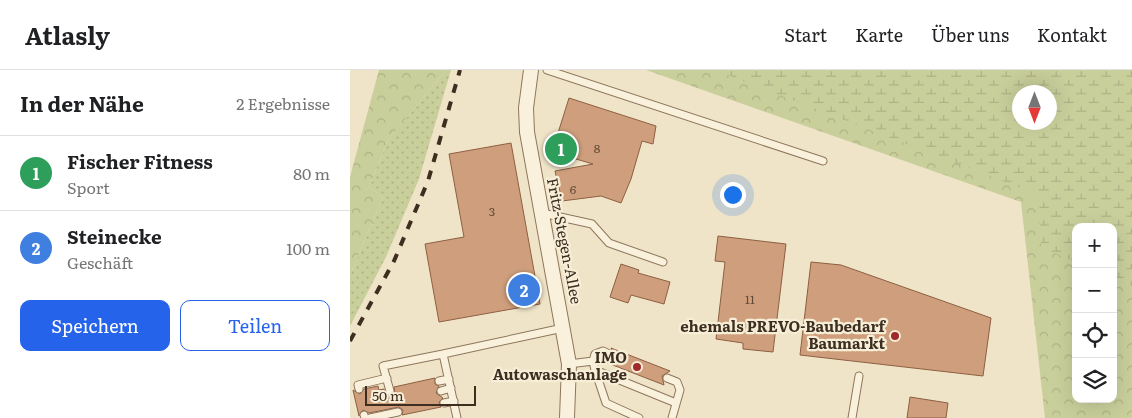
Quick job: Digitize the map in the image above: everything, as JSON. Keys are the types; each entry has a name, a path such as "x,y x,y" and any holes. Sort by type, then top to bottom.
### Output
{"street":[{"name":"Fritz-Stegen-Allee","path":"531,70 526,108 527,132 569,364 567,418"}],"lane":[{"path":"547,70 823,161"},
{"path":"542,212 592,224 610,243 663,262"},
{"path":"391,392 383,366 563,328"},
{"path":"609,354 603,351 596,354 593,361 606,403 639,418"},
{"path":"443,354 457,418"},
{"path":"569,364 593,361"},
{"path":"595,370 676,403"},
{"path":"852,418 859,376"},
{"path":"359,389 358,385 386,378"},
{"path":"667,378 677,382 680,390 672,418"},
{"path":"439,381 449,379"},
{"path":"441,391 451,388"},
{"path":"444,403 454,401"},
{"path":"366,417 395,411"}],"green space":[{"path":"379,70 446,70 388,140 369,187 383,197 350,275 350,177"},
{"path":"446,70 451,70 419,179 386,257 350,326 350,275 383,197 369,187 388,140"},
{"path":"646,70 1132,70 1132,418 1045,418 1021,202"},
{"path":"715,70 1132,70 1132,286 1117,280 1117,223 1072,223 1072,260 1041,247 1039,195"}],"building":[{"path":"569,98 656,126 653,144 642,141 631,179 621,203 601,196 562,201 555,171 593,164 552,152"},
{"path":"511,143 540,304 439,322 425,244 464,237 449,154"},
{"path":"718,236 786,244 773,352 743,349 743,343 716,339 725,262 715,261"},
{"name":"ehemals PREVO-Baubedarf Baumarkt","path":"811,262 841,265 991,318 983,376 800,355"},
{"path":"621,264 639,270 638,273 670,282 664,304 631,295 628,303 610,297"},
{"name":"IMO Autowaschanlage","path":"611,348 670,371 662,376 664,385 605,362 614,356"},
{"path":"435,378 435,384 439,386 436,393 443,398 439,402 441,407 402,415 403,410 399,407 369,413 363,410 359,416 353,390 360,394 364,389 378,386 379,390 384,389 386,394 391,396 395,393 394,387"},
{"path":"910,397 948,403 946,418 907,418"}],"railway":[{"path":"350,341 394,261 428,181 460,70"}],"place":[{"name":"Fischer Fitness","path":"561,149"},
{"name":"Steinecke","path":"524,290"},
{"name":"ehemals PREVO-Baubedarf Baumarkt","path":"895,336"},
{"name":"IMO Autowaschanlage","path":"637,367"}]}
